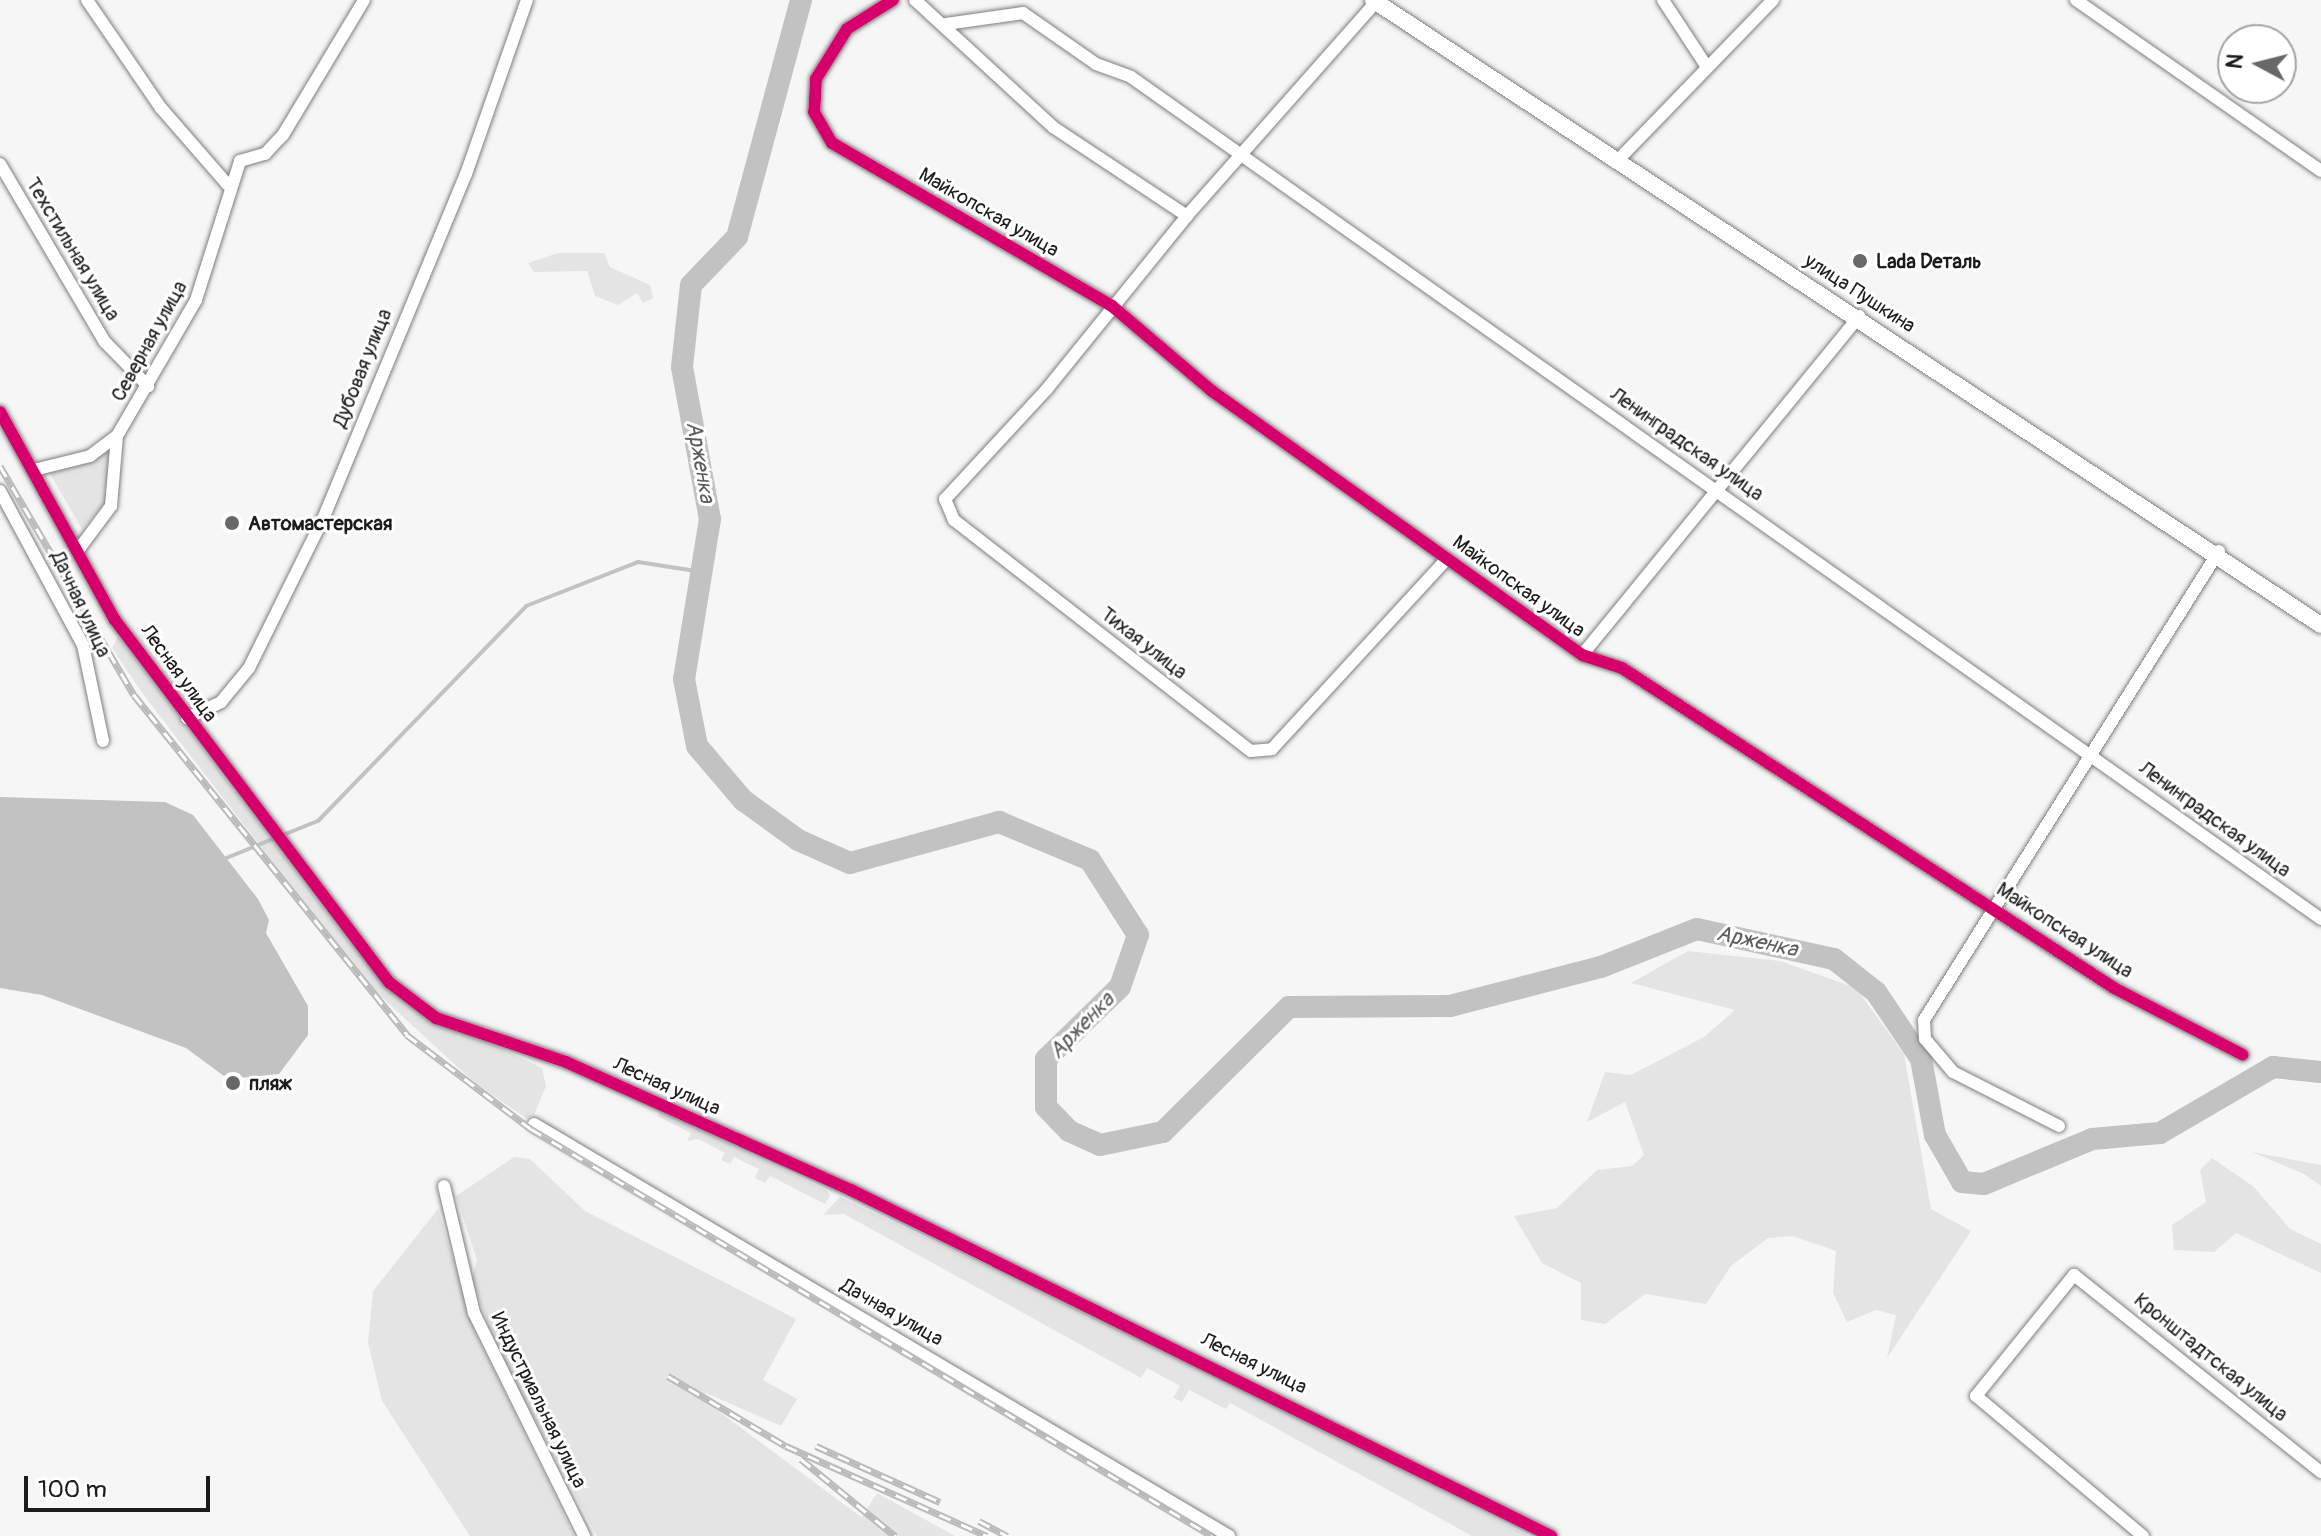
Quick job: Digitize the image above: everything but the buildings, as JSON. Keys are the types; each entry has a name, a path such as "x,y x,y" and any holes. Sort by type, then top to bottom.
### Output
{"main road":[{"name":"улица Пушкина","path":"1374,1 2219,551 2321,625"}],"street":[{"path":"87,0 161,108 228,185"},
{"name":"Северная улица","path":"79,549 115,496 117,436 148,386 210,269 228,185 240,161 265,154 283,135 364,0"},
{"name":"Дубовая улица","path":"187,718 221,702 249,668 323,519 471,160 527,0"},
{"name":"Майкопская улица","path":"893,0 847,29 816,79 814,112 832,143 1112,306 1212,391 1582,655 1622,668 1996,908 2114,988 2243,1055"},
{"path":"915,0 946,24 990,74 1053,127 1187,216"},
{"path":"1663,0 1705,64"},
{"path":"1618,160 1705,64 1773,0"},
{"path":"2076,0 2321,171"},
{"path":"1112,306 1374,1"},
{"name":"Ленинградская улица","path":"946,24 1023,13 1243,157 1716,488 2321,919"},
{"name":"Техстильная улица","path":"0,164 105,342 148,386"},
{"name":"Тихая улица","path":"1112,306 1047,389 945,499 954,520 1251,751 1272,749 1447,559"},
{"path":"1582,655 1859,316"},
{"name":"Лесная улица","path":"0,412 79,549 115,620 390,983 436,1018 566,1062 851,1190 1551,1536"},
{"path":"34,470 90,456 117,436"},
{"name":"Дачная улица","path":"0,491 83,645 103,741"},
{"path":"2059,1126 1953,1072 1925,1039 1931,1005 1996,908 2219,551"},
{"name":"Дачная улица","path":"534,1124 1229,1536"},
{"name":"Индустриальная улица","path":"444,1186 474,1313 584,1536"},
{"name":"Кронштадтская улица","path":"2143,1536 1976,1396 2074,1275 2321,1472"}],"shaded area":[{"path":"558,253 604,253 610,267 650,285 653,298 643,303 637,293 618,305 595,296 587,271 534,272 528,263"},
{"path":"111,452 113,495 82,529 49,472"},
{"path":"118,637 350,944 405,1003 542,1068 546,1086 534,1115 526,1118 475,1083 364,981 140,690 112,648"},
{"path":"0,797 165,802 193,815 258,899 269,920 266,933 308,1006 308,1035 279,1074 228,1079 186,1048 42,995 0,988"},
{"path":"1688,951 1780,961 1856,988 1904,1054 1931,1209 1971,1231 1887,1358 1896,1315 1876,1310 1847,1322 1833,1293 1836,1251 1793,1236 1768,1238 1731,1266 1706,1304 1645,1294 1605,1324 1581,1320 1581,1283 1542,1263 1514,1216 1557,1208 1597,1170 1632,1166 1644,1155 1625,1102 1587,1122 1605,1072 1631,1075 1704,1037 1735,1010 1631,983"},
{"path":"662,1112 826,1190 830,1195 825,1204 770,1176 765,1183 755,1178 759,1169 734,1157 730,1164 721,1160 725,1153 698,1139 687,1141 691,1133 657,1116"},
{"path":"2252,1152 2321,1165 2321,1186 2304,1174"},
{"path":"514,1157 530,1159 585,1211 796,1319 763,1380 797,1399 781,1426 706,1393 702,1399 876,1528 869,1536 597,1536 497,1348 472,1279 477,1260 456,1196"},
{"path":"2212,1158 2254,1187 2290,1229 2321,1244 2321,1273 2236,1233 2214,1252 2174,1250 2172,1225 2206,1202 2200,1170"},
{"path":"840,1197 1245,1390 1529,1536 1472,1536 1230,1403 1226,1409 1189,1390 1182,1402 1173,1398 1180,1386 1147,1368 1141,1378 844,1214 823,1215"},
{"path":"438,1209 475,1332 574,1536 470,1536 382,1401 368,1343 373,1291"},
{"path":"877,1493 955,1536 711,1536 852,1532"}],"waterway":[{"name":"Арженка","path":"801,0 737,237 691,285 682,367 710,519 684,679 697,746 743,800 798,840 850,863 999,822 1090,860 1138,935 1120,987 1046,1059 1046,1107 1069,1131 1100,1145 1163,1132 1289,1007 1450,1006 1601,967 1697,929 1834,959 1876,992 1921,1059 1935,1135 1962,1182 1984,1184 2092,1139 2160,1133 2273,1067 2321,1072"},
{"path":"283,835 318,821 526,606 638,562 702,572"},
{"path":"224,859 275,838"}],"railway":[{"path":"0,466 134,695 407,1035 531,1129 1212,1536"},
{"path":"668,1376 786,1446 987,1536"},
{"path":"816,1446 940,1502"},
{"path":"801,1459 895,1536"},
{"path":"979,1521 1007,1536"}],"cycle path":[{"path":"893,0 847,29 816,79 814,112 832,143 1112,306 1212,391 1582,655 1622,668 2114,988 2243,1055"},
{"path":"0,412 115,620 390,983 436,1018 566,1062 851,1190 1551,1536"}],"place":[{"name":"Lada Dеталь","path":"1860,261"},
{"name":"Автомастерская","path":"232,523"},
{"name":"пляж","path":"233,1083"}]}
